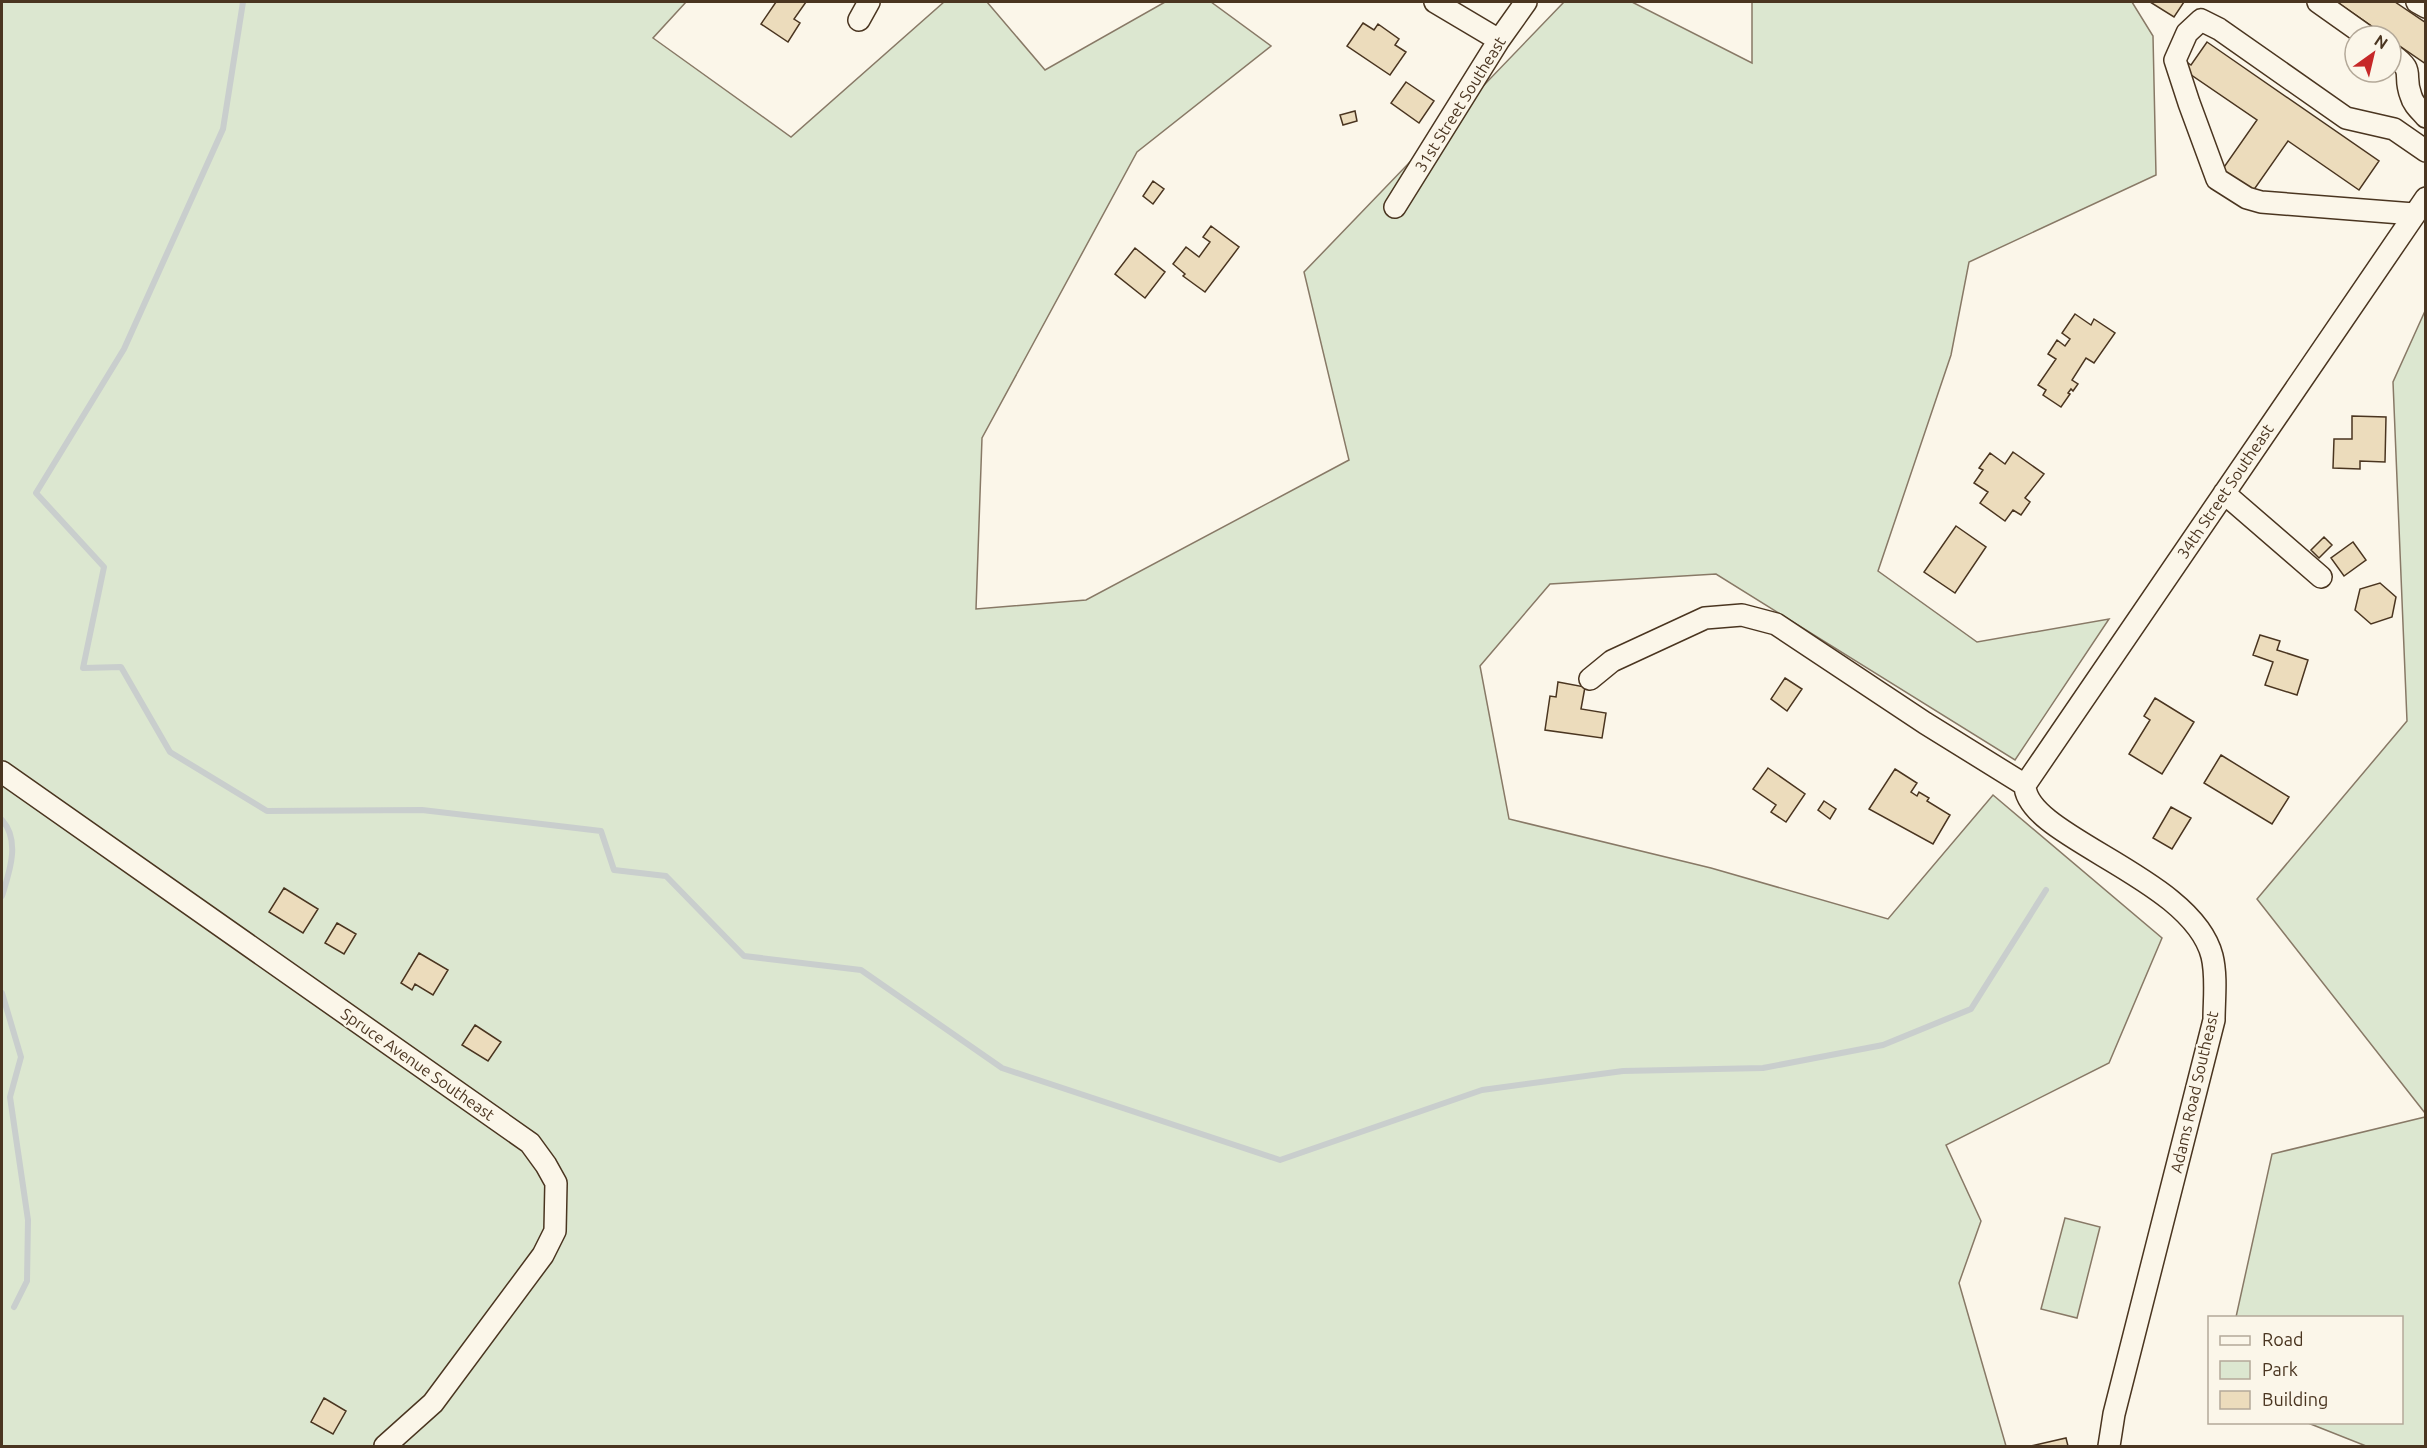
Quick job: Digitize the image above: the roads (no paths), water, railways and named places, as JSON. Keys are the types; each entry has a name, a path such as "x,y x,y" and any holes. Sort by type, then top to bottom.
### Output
{"street":[{"path":"859,20 869,2"},
{"path":"1435,2 1499,40"},
{"name":"31st Street Southeast","path":"1395,207 1499,40 1526,2"},
{"path":"2318,2 2349,24"},
{"path":"2417,2 2426,8"},
{"path":"2420,206 2261,201 2247,198 2217,179 2175,60 2187,33 2201,20 2218,29 2346,118 2394,129 2426,151"},
{"path":"2403,62 2410,74 2411,97 2426,117"},
{"name":"34th Street Southeast","path":"2025,785 2420,206"},
{"path":"2224,493 2321,577"},
{"path":"1590,679 1612,661 1705,618 1742,615 1776,624 1839,663 1925,723 2025,785"},
{"name":"Spruce Avenue Southeast","path":"2,772 530,1143 546,1165 556,1184 555,1231 543,1255 434,1403 386,1446"},
{"name":"Adams Road Southeast","path":"2025,785 2025,795 2037,812 2066,833 2151,885 2178,905 2203,935 2212,957 2215,987 2214,1020 2114,1414 2109,1446"}],"waterway":[{"path":"243,2 223,129 124,349 36,493 104,567 83,668 121,667 170,752 267,811 422,810 601,831 614,870 666,876 744,956 861,970 1002,1068 1280,1160 1482,1090 1623,1071 1763,1068 1883,1045 1971,1009 2046,890"},
{"path":"2,820 8,828 12,847 10,867 2,896"},
{"path":"2,993 21,1057 10,1097 28,1220 27,1281 14,1307"}]}
